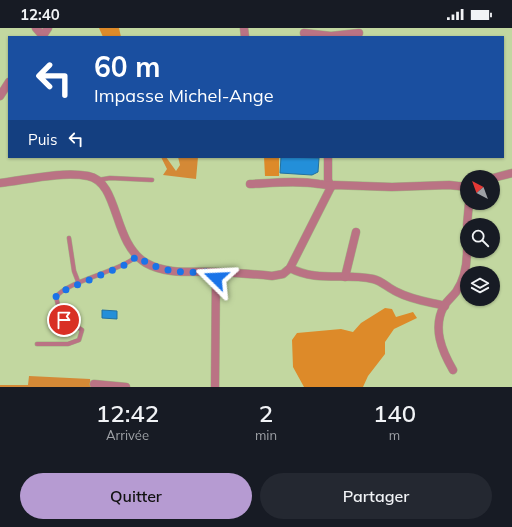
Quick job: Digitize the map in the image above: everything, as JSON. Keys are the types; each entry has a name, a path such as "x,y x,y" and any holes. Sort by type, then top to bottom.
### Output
{"street":[{"path":"36,28 42,36 48,28"},
{"path":"297,28 305,35 331,36 360,33"},
{"path":"0,96 8,84"},
{"path":"328,158 328,180 331,187"},
{"path":"500,176 512,173"},
{"path":"0,183 69,175 89,176 105,185 109,192 122,234 127,244 137,256 158,269 178,272 216,272 272,276 283,274 290,268 331,187"},
{"path":"250,184 314,183 331,187 334,185 392,187 449,185 460,186"},
{"path":"345,277 356,232"},
{"path":"453,370 440,342 438,327 444,306 462,282 467,266 467,258"},
{"path":"290,268 304,274 368,278 383,283 402,294 444,306"},
{"path":"215,387 216,272"},
{"path":"94,384 126,387"}],"lane":[{"path":"97,180 110,178 152,180"},
{"path":"69,238 74,271 79,284"},
{"path":"37,344 68,344 79,340 82,330 61,316 56,296 58,293 127,264 137,256"}],"shaded area":[{"path":"99,28 119,28 121,36 103,36"},
{"path":"162,158 167,158 176,171 180,165 178,158 198,158 196,179 163,175 167,169"},
{"path":"264,158 279,158 279,176 265,176"},
{"path":"385,308 392,309 396,317 413,312 417,318 394,329 385,342 385,354 368,376 363,387 304,387 293,367 292,340 297,333 341,329 353,332 361,323"},
{"path":"29,376 90,379 91,387 0,387 0,385 28,385"}],"water":[{"path":"281,158 319,158 318,172 312,175 280,173"},
{"path":"102,310 117,311 117,319 102,318"}],"route":[{"path":"64,320 61,316 56,296 58,293 127,264 137,256 158,269 178,272 216,272 216,278"}]}
